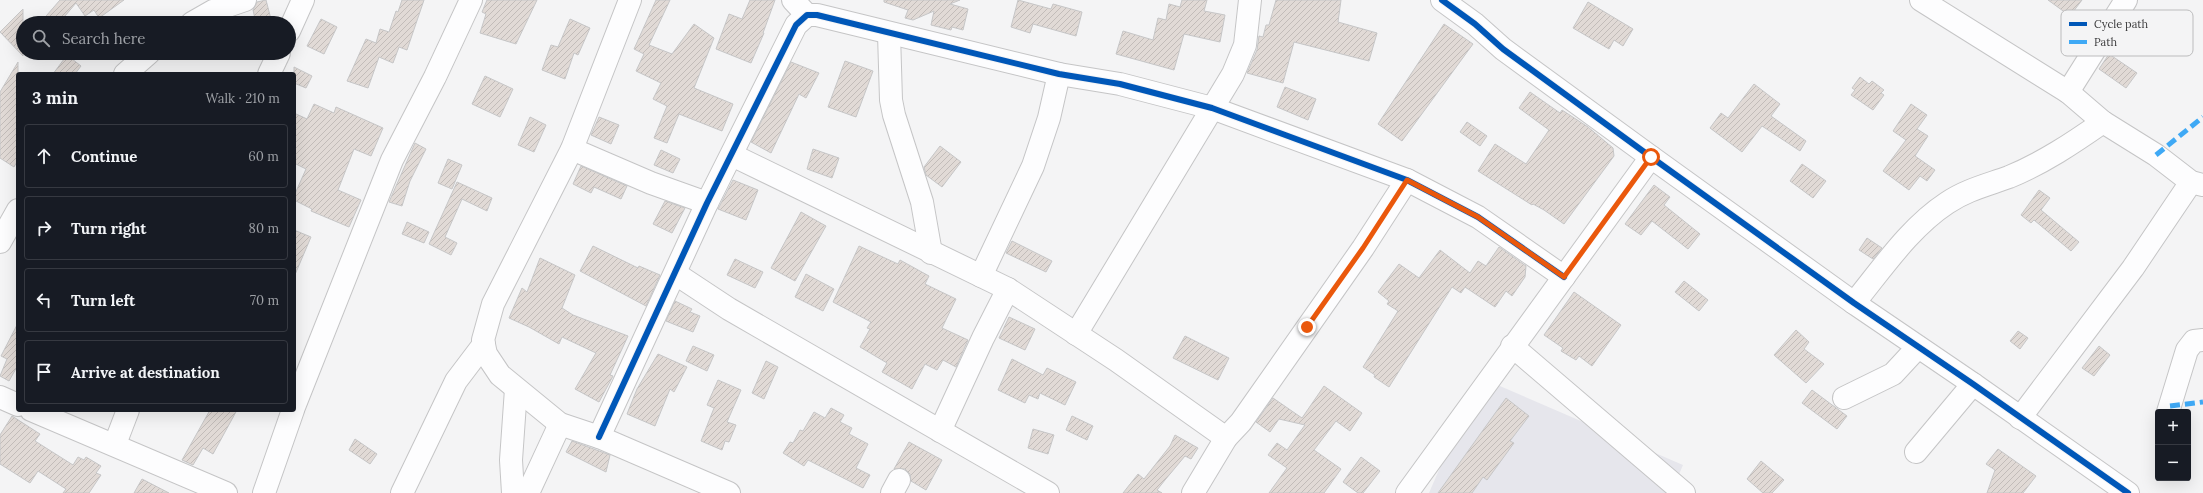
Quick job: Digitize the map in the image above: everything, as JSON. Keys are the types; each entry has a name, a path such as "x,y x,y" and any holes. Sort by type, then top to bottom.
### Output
{"street":[{"path":"204,16 213,11 245,0"},
{"path":"296,16 303,0"},
{"path":"296,402 392,160 435,77 471,0"},
{"path":"630,0 572,149 493,304 483,340 486,354 500,375 560,424 599,436 724,492"},
{"path":"1076,334 1233,74 1245,45 1250,0"},
{"path":"1442,0 1475,24 1503,49 1854,303 1973,384 2128,493"},
{"path":"1920,0 2068,92 2103,122 2156,155 2197,184 2020,418"},
{"path":"2120,10 2126,0"},
{"path":"599,436 676,274 707,203 796,25 800,8 817,16 889,34 1058,74 1120,84 1212,108 1407,180 1478,217 1564,277"},
{"path":"889,34 891,100 922,202 931,253"},
{"path":"2068,92 2091,56"},
{"path":"127,72 141,60"},
{"path":"270,72 276,60"},
{"path":"981,276 1033,166 1049,118 1058,74"},
{"path":"1854,303 1912,233 1947,203 1976,188 2008,177 2042,161 2072,144 2103,122"},
{"path":"572,149 651,183 707,203"},
{"path":"732,155 931,253 1008,289 1161,391 1226,438"},
{"path":"1407,493 1512,346 1651,157"},
{"path":"1193,493 1226,438 1242,422 1363,248 1407,180"},
{"path":"0,242 16,214"},
{"path":"676,274 729,309 1048,493"},
{"path":"940,431 1008,289"},
{"path":"2169,409 2187,350 2194,341 2203,340"},
{"path":"402,493 456,381 484,344"},
{"path":"1512,346 1684,493"},
{"path":"1844,398 1893,374 1918,347"},
{"path":"1916,452 1973,384"},
{"path":"513,493 511,460 516,389"},
{"path":"0,397 16,403"},
{"path":"36,412 115,444 226,493"},
{"path":"115,444 127,412"},
{"path":"264,493 292,412"},
{"path":"528,493 560,424"}],"shaded area":[{"path":"1479,377 1683,465 1671,493 1429,493"}],"building":[{"path":"60,0 124,0 102,16 98,16 94,10 85,16 76,3 65,16 46,16"},
{"path":"266,0 270,16 254,16 253,10 257,2"},
{"path":"402,0 424,0 407,50 399,47 393,63 379,57 368,88 347,81 366,39 376,43 380,29 389,32 396,11 398,12"},
{"path":"487,0 537,0 516,44 480,33 486,14 482,12"},
{"path":"656,0 670,0 649,45 672,54 694,24 714,38 694,88 733,104 722,131 679,114 667,143 654,138 667,106 653,99 661,83 636,71 644,54 634,49"},
{"path":"750,0 775,0 764,33 751,63 716,49 729,14 742,19"},
{"path":"884,0 960,0 950,4 968,9 963,30 952,27 951,30 931,25 934,11 913,20 905,18 908,10 884,2"},
{"path":"1018,0 1051,9 1053,4 1082,12 1076,36 1033,24 1030,33 1011,27"},
{"path":"1182,0 1207,0 1204,11 1225,15 1220,42 1184,34 1174,70 1116,54 1123,31 1153,40 1158,18 1166,20 1169,4 1180,7"},
{"path":"1276,0 1341,0 1338,22 1377,33 1369,61 1294,42 1283,83 1247,73 1257,50 1259,36 1263,37 1266,25 1269,25"},
{"path":"2048,0 2082,0 2074,10 2062,10"},
{"path":"1588,2 1633,29 1623,46 1614,40 1609,49 1573,28"},
{"path":"23,9 23,16 16,16"},
{"path":"16,16 16,49 0,32"},
{"path":"321,19 337,27 324,54 307,46"},
{"path":"570,19 590,28 578,55 574,53 565,79 542,70 551,45 558,47"},
{"path":"1444,24 1473,44 1402,141 1378,124"},
{"path":"2108,56 2112,56 2137,73 2126,88 2099,69"},
{"path":"63,60 73,60 81,66 76,72 54,72"},
{"path":"845,61 873,71 856,117 828,107"},
{"path":"18,62 18,72 16,72 16,164 14,167 0,158 0,92"},
{"path":"791,62 819,73 806,98 799,94 771,153 751,142"},
{"path":"294,67 312,76 306,88 296,84 296,72 294,72"},
{"path":"485,76 513,89 500,117 472,104"},
{"path":"1860,77 1869,84 1872,81 1884,90 1881,93 1884,95 1873,110 1851,95 1855,90 1852,88"},
{"path":"1754,84 1780,104 1771,116 1806,141 1800,151 1762,126 1742,152 1710,128 1721,113 1728,118"},
{"path":"1285,87 1316,99 1308,120 1277,107"},
{"path":"1530,92 1560,113 1562,110 1588,127 1613,148 1614,156 1564,224 1544,210 1533,204 1532,205 1478,171 1495,144 1526,164 1549,130 1519,108"},
{"path":"314,104 334,113 336,107 383,128 371,156 354,149 338,190 361,200 349,227 311,211 312,209 296,201 296,192 306,169 296,164 296,114 307,119"},
{"path":"1911,104 1927,115 1917,129 1928,136 1915,156 1935,170 1927,181 1920,176 1909,190 1883,171 1906,140 1893,131"},
{"path":"530,117 546,125 534,152 518,145"},
{"path":"599,117 619,125 611,144 591,135"},
{"path":"1467,122 1487,136 1480,146 1460,132"},
{"path":"415,143 426,149 410,181 402,206 389,202"},
{"path":"940,146 961,162 942,187 926,175 924,167"},
{"path":"813,149 839,158 832,178 807,169"},
{"path":"661,150 680,159 673,173 654,165"},
{"path":"448,159 462,165 452,189 438,183"},
{"path":"1802,164 1826,181 1813,198 1790,181"},
{"path":"581,166 627,186 621,199 594,187 591,193 573,184"},
{"path":"733,180 758,190 746,220 718,209"},
{"path":"457,182 492,198 487,211 462,199 445,237 457,243 451,255 429,244"},
{"path":"1654,185 1670,197 1664,205 1700,234 1688,249 1652,221 1641,235 1625,224"},
{"path":"2039,190 2050,198 2041,210 2079,242 2071,251 2034,220 2031,223 2021,215"},
{"path":"665,201 685,208 672,233 653,224"},
{"path":"801,212 826,226 795,281 771,268"},
{"path":"407,222 429,232 424,243 402,234"},
{"path":"296,231 311,237 296,272"},
{"path":"1867,238 1882,248 1873,259 1859,250"},
{"path":"1012,241 1052,261 1046,272 1006,253"},
{"path":"593,246 638,268 639,266 660,275 646,306 580,271"},
{"path":"859,246 898,264 900,260 929,276 925,284 956,299 942,328 968,340 956,367 943,360 937,370 925,364 912,389 882,372 887,363 860,347 870,329 867,328 871,322 833,302"},
{"path":"1499,247 1526,266 1525,277 1512,296 1506,291 1495,307 1465,287 1461,293 1452,287 1389,387 1374,377 1375,375 1363,367 1398,311 1387,304 1389,301 1378,292 1399,264 1419,278 1440,250 1470,273 1478,261 1486,266"},
{"path":"540,258 575,275 562,308 573,315 628,336 610,375 613,376 599,402 575,389 596,353 562,337 559,344 529,327 509,318 522,288 527,292"},
{"path":"735,259 763,272 755,288 727,275"},
{"path":"806,274 834,289 823,311 795,297"},
{"path":"1684,281 1708,300 1699,311 1675,292"},
{"path":"1574,292 1621,325 1592,366 1579,356 1576,360 1561,351 1563,348 1544,335"},
{"path":"675,301 692,309 690,312 700,316 693,332 666,321"},
{"path":"1009,317 1035,329 1025,350 999,338"},
{"path":"16,327 16,369 9,381 0,376 7,359 1,356"},
{"path":"1796,330 1809,342 1804,349 1824,364 1806,383 1774,355"},
{"path":"2018,331 2028,338 2020,349 2010,341"},
{"path":"1185,336 1229,358 1218,380 1173,358"},
{"path":"693,346 714,355 707,371 686,361"},
{"path":"2099,346 2110,355 2094,376 2082,368"},
{"path":"658,354 687,367 674,392 670,389 655,426 627,414 637,389"},
{"path":"1012,359 1043,375 1047,368 1076,382 1065,405 1040,393 1038,399 1029,395 1025,403 998,390"},
{"path":"766,361 778,367 764,399 752,393"},
{"path":"718,380 741,390 727,422 736,425 729,442 725,441 722,450 701,441 714,408 707,405"},
{"path":"1324,386 1362,413 1350,431 1336,421 1314,450 1341,469 1324,493 1269,493 1287,468 1268,455 1277,443 1287,450 1305,425 1279,419 1270,432 1256,422 1273,398 1302,418"},
{"path":"1812,390 1847,416 1837,429 1802,403"},
{"path":"1506,398 1529,416 1510,441 1514,443 1487,480 1483,477 1472,493 1438,493"},
{"path":"831,408 844,415 840,422 852,428 849,434 868,444 856,468 870,475 863,488 808,460 804,466 783,453 790,442 793,443 800,430 803,431 814,412 825,418"},
{"path":"209,412 236,412 213,454 203,448 193,465 182,460"},
{"path":"12,416 40,434 35,441 73,465 78,457 84,460 86,457 101,466 96,473 101,475 89,493 63,493 66,489 38,471 30,483 0,464 0,435"},
{"path":"1072,416 1093,426 1087,440 1066,430"},
{"path":"1033,429 1054,435 1048,454 1028,448"},
{"path":"1175,435 1198,448 1191,459 1185,456 1157,490 1162,493 1123,493 1138,474 1144,479 1170,446"},
{"path":"355,439 377,454 370,464 349,450"},
{"path":"572,441 610,455 606,472 566,452"},
{"path":"909,442 942,460 926,490 911,481 910,474 905,469 894,469"},
{"path":"1998,449 2036,476 2023,493 1987,493 1995,470 1986,464"},
{"path":"1361,457 1380,471 1363,493 1358,493 1343,482"},
{"path":"1761,461 1784,480 1772,493 1763,493 1747,479"},
{"path":"142,479 169,493 134,493"}],"marked path":[{"path":"2156,155 2203,117"},
{"path":"2170,406 2203,402"}],"cycle path":[{"path":"1442,0 1475,24 1503,49 1854,303 1973,384 2128,493"},
{"path":"599,437 707,203 796,25 807,15 817,15 1059,74 1120,84 1212,108 1407,180 1478,217 1564,277"}],"route":[{"path":"1307,327 1363,248 1407,180 1478,217 1564,277 1651,157"}]}
